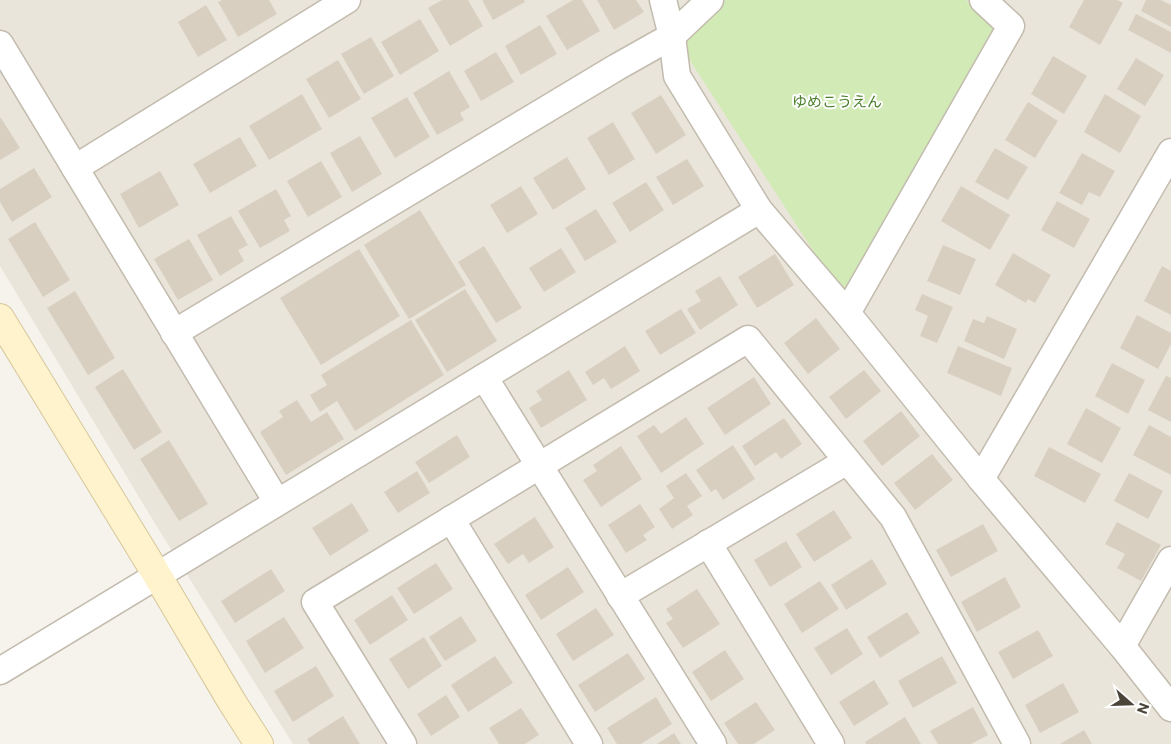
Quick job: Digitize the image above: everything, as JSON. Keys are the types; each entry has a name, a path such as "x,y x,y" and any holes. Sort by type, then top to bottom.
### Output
{"street":[{"path":"75,168 347,0"},
{"path":"663,0 672,36 677,76 759,210 847,313 981,479 1122,646 1171,708"},
{"path":"174,333 616,67 672,36 710,0"},
{"path":"847,313 1011,26 983,0"},
{"path":"0,44 277,502"},
{"path":"981,479 1171,152"},
{"path":"0,671 759,210"},
{"path":"0,318 259,744"},
{"path":"403,744 314,602 748,339 893,518 1016,744"},
{"path":"484,377 713,744"},
{"path":"620,596 847,461"},
{"path":"451,519 589,744"},
{"path":"708,543 831,744"},
{"path":"1122,646 1171,560"}],"shaded area":[{"path":"0,0 1171,0 1171,744 293,744 154,522 0,266"}],"green space":[{"name":"ゆめこうえん","path":"725,0 966,0 995,27 843,297 678,42"}],"building":[{"path":"222,0 269,0 277,14 238,37 218,2"},
{"path":"442,0 468,0 483,26 450,46 428,8"},
{"path":"482,0 524,0 525,2 493,20"},
{"path":"573,0 582,0 600,31 567,50 546,16"},
{"path":"597,0 636,0 644,12 614,30"},
{"path":"1084,0 1117,0 1123,3 1100,45 1069,27"},
{"path":"1146,0 1161,0 1171,5 1171,27 1141,11"},
{"path":"206,5 227,40 198,57 178,22"},
{"path":"1136,14 1171,32 1171,53 1128,30"},
{"path":"420,19 439,51 400,75 381,42"},
{"path":"540,25 557,54 521,75 505,46"},
{"path":"371,37 394,76 364,94 341,54"},
{"path":"496,52 514,82 481,101 464,71"},
{"path":"1053,56 1087,76 1064,114 1031,94"},
{"path":"1136,58 1164,75 1145,106 1117,89"},
{"path":"338,60 361,99 329,118 306,79"},
{"path":"449,71 470,107 460,113 464,120 437,135 413,93"},
{"path":"302,94 322,129 269,160 249,126"},
{"path":"1105,94 1141,116 1120,153 1084,132"},
{"path":"661,95 686,135 656,154 631,113"},
{"path":"407,97 430,137 395,158 371,118"},
{"path":"1028,102 1058,121 1035,158 1005,140"},
{"path":"0,118 20,148 0,160"},
{"path":"613,122 635,159 609,175 587,138"},
{"path":"360,136 382,174 352,192 330,153"},
{"path":"240,137 257,166 210,193 193,164"},
{"path":"995,148 1028,167 1008,200 975,182"},
{"path":"1082,153 1115,171 1100,197 1089,192 1082,205 1059,193"},
{"path":"567,157 586,189 553,210 533,178"},
{"path":"687,159 704,186 673,205 656,177"},
{"path":"321,161 342,197 308,217 287,181"},
{"path":"34,168 52,197 12,222 0,202 0,189"},
{"path":"160,171 179,205 139,228 120,194"},
{"path":"646,182 664,210 630,232 612,203"},
{"path":"521,186 538,214 507,233 490,205"},
{"path":"961,186 1010,215 990,250 941,221"},
{"path":"276,189 291,216 284,220 290,231 260,248 238,211"},
{"path":"1057,201 1090,219 1074,248 1041,230"},
{"path":"596,209 617,242 585,261 565,228"},
{"path":"420,210 466,285 409,319 364,245"},
{"path":"231,216 248,245 238,250 244,261 220,276 197,235"},
{"path":"35,222 70,280 43,297 8,239"},
{"path":"189,239 213,280 178,300 154,259"},
{"path":"943,245 976,259 960,295 927,281"},
{"path":"484,246 522,308 496,323 458,262"},
{"path":"561,248 576,272 544,292 529,268"},
{"path":"359,249 400,316 321,365 280,298"},
{"path":"1013,253 1051,275 1035,303 1028,299 1026,303 995,285"},
{"path":"775,254 794,285 757,308 738,277"},
{"path":"1162,266 1171,271 1171,315 1144,301"},
{"path":"720,276 738,305 700,330 687,309 701,301 695,291"},
{"path":"465,289 497,341 447,372 415,320"},
{"path":"75,291 115,358 88,375 47,308"},
{"path":"922,294 953,307 937,343 920,336 928,316 915,310"},
{"path":"681,309 696,333 660,355 645,331"},
{"path":"1137,315 1171,333 1171,344 1158,369 1120,348"},
{"path":"987,316 1017,329 1004,359 964,341 973,319 984,323"},
{"path":"816,318 840,349 808,374 784,343"},
{"path":"411,320 444,375 355,431 337,401 320,412 310,395 327,385 321,375"},
{"path":"625,346 640,371 611,389 604,378 593,385 585,372"},
{"path":"958,346 1012,368 1001,396 947,373"},
{"path":"1112,363 1145,380 1128,414 1095,396"},
{"path":"123,369 162,432 134,450 95,387"},
{"path":"569,370 587,400 541,428 529,408 542,400 536,391"},
{"path":"864,370 881,391 846,419 829,397"},
{"path":"1166,376 1171,378 1171,422 1148,410"},
{"path":"754,377 771,404 725,435 707,408"},
{"path":"297,400 311,422 327,412 344,439 286,475 260,432 283,417 279,411"},
{"path":"1086,408 1121,428 1102,463 1067,444"},
{"path":"901,411 920,436 882,466 863,441"},
{"path":"686,417 704,444 661,473 637,436 654,425 661,434"},
{"path":"784,418 802,444 781,459 776,452 755,466 742,446"},
{"path":"1149,425 1171,437 1171,475 1133,455"},
{"path":"457,435 470,457 429,483 415,462"},
{"path":"169,440 208,504 179,521 140,459"},
{"path":"733,445 755,479 723,500 716,489 711,492 696,470"},
{"path":"621,446 642,479 601,507 583,480 597,471 593,465"},
{"path":"1049,447 1101,474 1085,503 1034,476"},
{"path":"932,454 953,480 915,510 894,483"},
{"path":"417,471 430,493 398,513 384,492"},
{"path":"686,473 702,496 687,506 693,515 672,529 659,509 674,498 666,486"},
{"path":"1129,473 1163,491 1148,519 1114,501"},
{"path":"352,503 369,531 330,556 312,528"},
{"path":"640,504 655,527 643,535 647,540 626,553 608,525"},
{"path":"834,510 852,538 814,562 796,534"},
{"path":"535,517 554,547 529,563 523,554 508,564 494,544"},
{"path":"1117,522 1161,545 1141,581 1117,568 1125,554 1105,544"},
{"path":"983,524 998,551 951,577 936,550"},
{"path":"786,541 802,567 770,587 754,560"},
{"path":"872,559 887,584 846,610 831,585"},
{"path":"436,563 453,589 414,614 397,588"},
{"path":"568,567 584,592 541,620 525,595"},
{"path":"271,569 285,591 235,623 221,601"},
{"path":"1005,577 1021,607 977,632 961,602"},
{"path":"820,581 839,609 802,633 784,604"},
{"path":"697,589 720,624 683,648 666,623 673,619 666,609"},
{"path":"392,595 408,620 370,645 354,620"},
{"path":"596,608 614,635 573,661 556,634"},
{"path":"907,612 920,633 880,658 867,637"},
{"path":"461,616 477,641 445,661 429,637"},
{"path":"284,617 304,648 265,673 246,641"},
{"path":"847,628 863,654 831,675 814,648"},
{"path":"1038,630 1053,656 1013,679 998,652"},
{"path":"424,637 442,666 408,689 389,659"},
{"path":"725,650 744,679 711,701 692,672"},
{"path":"628,653 645,679 595,712 578,685"},
{"path":"495,656 513,683 468,712 451,685"},
{"path":"942,656 957,683 913,708 898,681"},
{"path":"316,666 334,696 293,722 274,691"},
{"path":"874,680 889,704 854,726 839,702"},
{"path":"1063,683 1079,712 1040,733 1025,705"},
{"path":"446,695 460,717 431,736 417,714"},
{"path":"656,697 672,724 641,744 617,744 607,728"},
{"path":"756,702 775,730 754,744 738,744 724,723"},
{"path":"973,707 988,735 971,744 938,744 930,731"},
{"path":"521,708 539,735 525,744 499,744 489,728"},
{"path":"343,716 360,744 310,744 307,739"},
{"path":"905,717 921,744 866,744 865,742"},
{"path":"1084,730 1092,744 1060,744"},
{"path":"674,733 681,744 657,744"}]}
